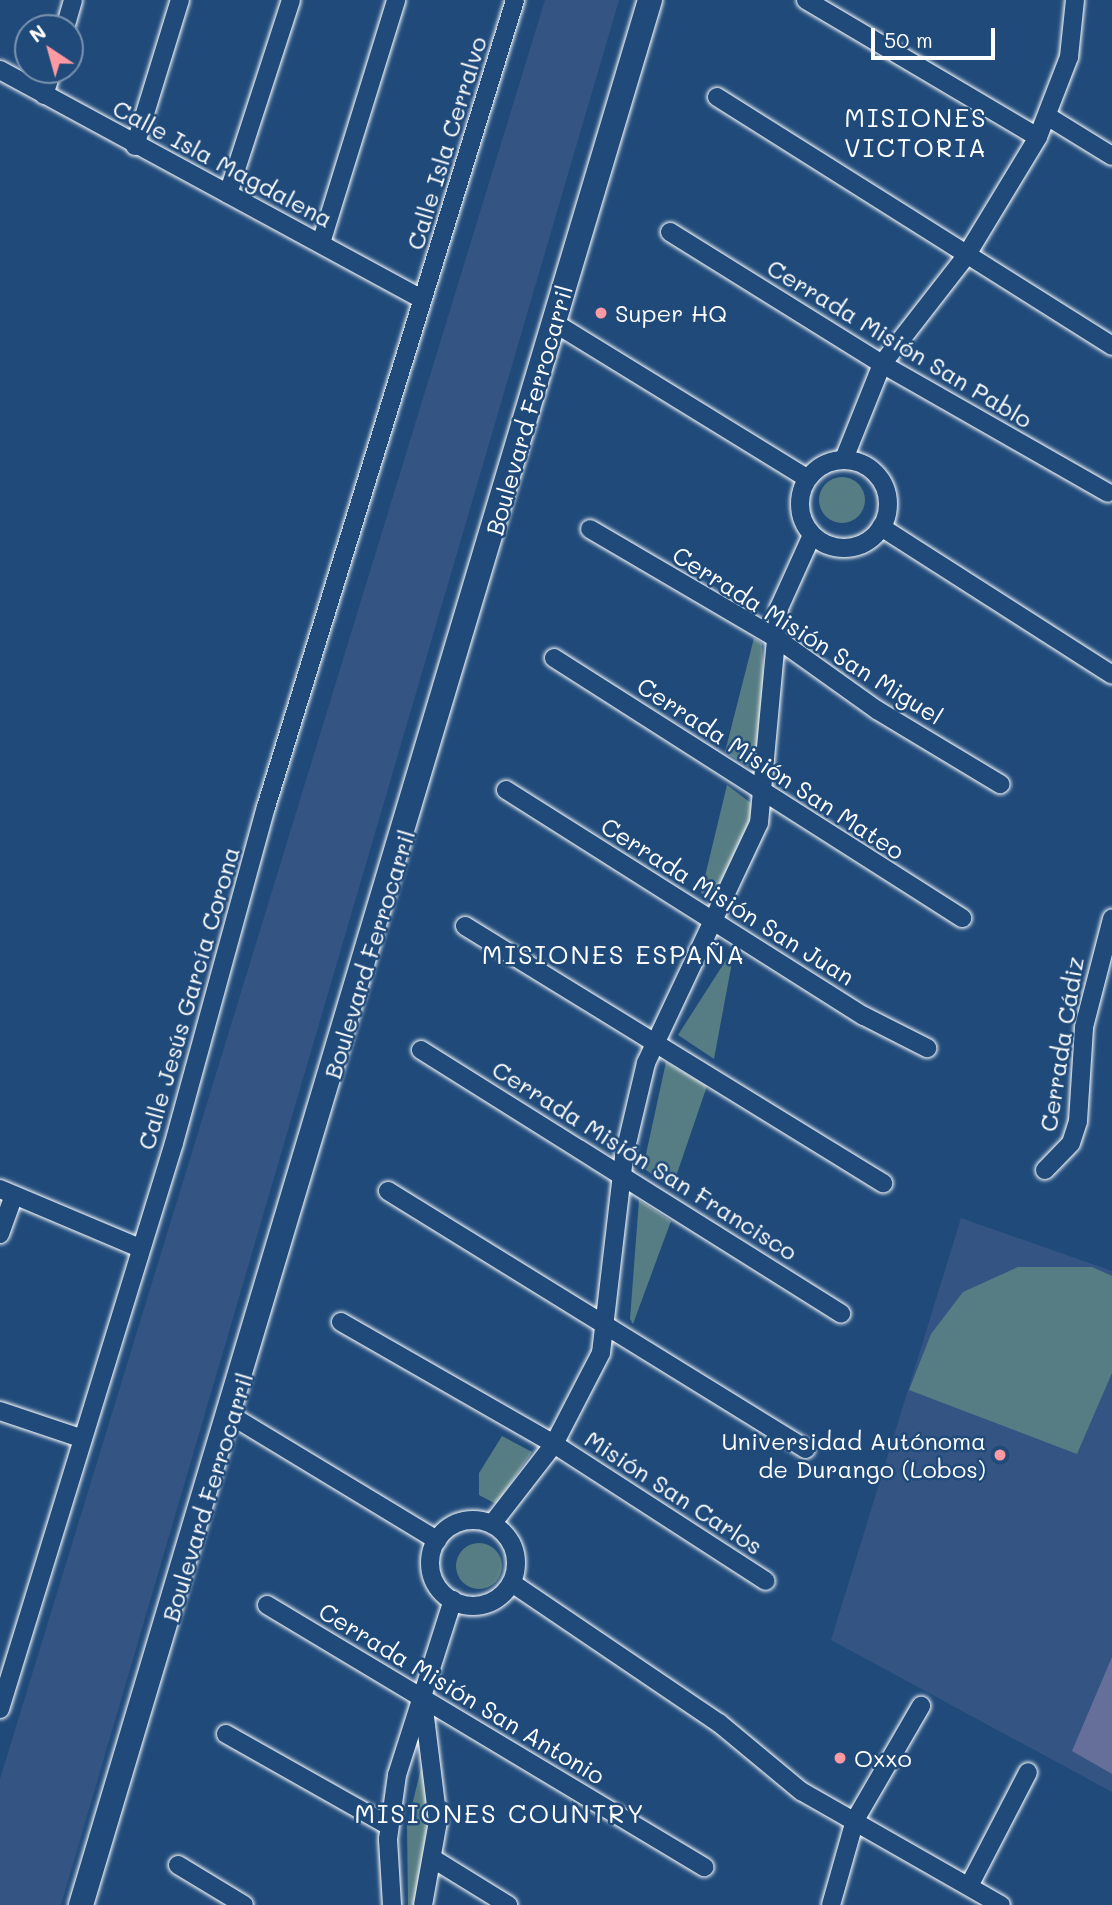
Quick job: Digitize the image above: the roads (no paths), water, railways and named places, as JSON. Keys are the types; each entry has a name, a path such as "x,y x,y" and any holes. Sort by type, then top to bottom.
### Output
{"main road":[{"name":"Boulevard Ferrocarril","path":"81,1905 232,1416 650,0"}],"street":[{"path":"135,146 180,0"},
{"path":"228,194 291,0"},
{"path":"321,243 396,0"},
{"name":"Calle Isla Cerralvo","path":"423,300 515,0"},
{"path":"806,0 1038,137"},
{"path":"844,459 867,466 885,486 881,527 856,547 826,545 812,535 799,508 807,478 844,459 882,364 967,256 1038,137 1069,57 1076,0"},
{"name":"Calle Isla Magdalena","path":"0,70 135,146 321,243 423,300"},
{"path":"44,95 48,84"},
{"path":"716,97 1112,346"},
{"path":"1047,116 1112,156"},
{"name":"Cerrada Misión San Pablo","path":"670,232 882,364 1108,493"},
{"name":"Calle Jesús García Corona","path":"0,1709 7,1658 140,1248 266,807 423,300"},
{"path":"553,322 807,478"},
{"path":"881,527 1108,673"},
{"name":"Cerrada Misión San Miguel","path":"590,529 776,638 877,710 1000,783"},
{"path":"492,1524 554,1444 584,1392 608,1328 622,1174 652,1040 744,862 766,792 776,638 788,579 812,535"},
{"name":"Cerrada Misión San Mateo","path":"554,659 962,918"},
{"name":"Cerrada Misión San Juan","path":"506,790 864,1016 927,1048"},
{"name":"Cerrada Cádiz","path":"1045,1170 1071,1143 1077,1121 1084,1027 1106,956 1112,919"},
{"path":"466,926 883,1183"},
{"name":"Cerrada Misión San Francisco","path":"421,1050 841,1313"},
{"path":"388,1191 806,1449"},
{"path":"0,1234 7,1192 140,1248"},
{"name":"Misión San Carlos","path":"341,1322 554,1444 766,1581"},
{"path":"0,1410 80,1438"},
{"path":"232,1416 437,1540"},
{"path":"460,1522 492,1524 513,1545 512,1583 488,1604 453,1601 430,1569 437,1540 460,1522"},
{"path":"512,1583 719,1723 802,1791 1001,1905"},
{"path":"392,1905 389,1826 397,1775 453,1601"},
{"name":"Cerrada Misión San Antonio","path":"267,1605 704,1867"},
{"path":"422,1698 438,1810 435,1860 423,1905"},
{"path":"831,1905 855,1820 921,1706"},
{"path":"226,1734 389,1826"},
{"path":"969,1886 1028,1772"},
{"path":"435,1860 508,1905"},
{"path":"178,1865 244,1905"}],"place":[{"name":"Super HQ","path":"601,313"},
{"name":"Universidad Autónoma de Durango (Lobos)","path":"1000,1455"},
{"name":"Oxxo","path":"840,1758"}],"district":[{"name":"MISIONES VICTORIA","path":"916,133"},
{"name":"MISIONES ESPAÑA","path":"614,955"},
{"name":"MISIONES COUNTRY","path":"500,1814"}]}
